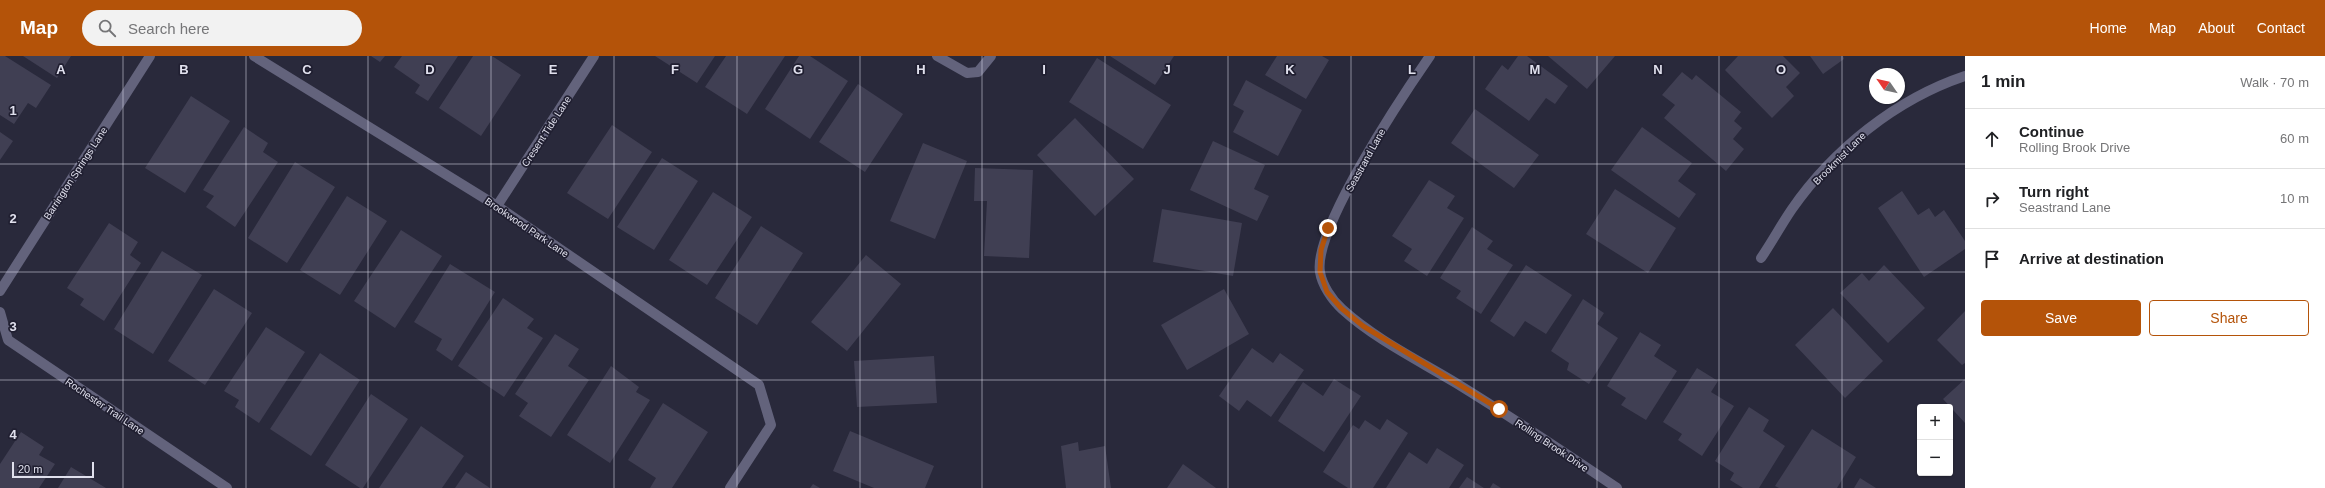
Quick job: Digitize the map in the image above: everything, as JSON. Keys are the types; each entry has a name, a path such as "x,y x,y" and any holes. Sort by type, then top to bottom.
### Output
{"street":[{"name":"Barrington Springs Lane","path":"0,291 150,56"},
{"name":"Brookwood Park Lane","path":"254,56 498,206 759,385 771,425 730,488"},
{"name":"Cresent Tide Lane","path":"498,206 594,56"},
{"path":"937,56 967,73 978,72 991,56"},
{"name":"Seastrand Lane","path":"1320,272 1321,250 1328,228 1364,160 1430,56"},
{"name":"Brookmist Lane","path":"1762,258 1793,208 1843,150 1870,127 1908,103 1965,76"},
{"name":"Rolling Brook Drive","path":"1320,272 1327,292 1341,308 1363,326 1499,409 1617,488"},
{"name":"Rochester Trail Lane","path":"0,312 8,340 227,488"}],"building":[{"path":"0,56 5,56 51,85 36,108 28,103 14,124 0,115"},
{"path":"23,56 71,56 57,78"},
{"path":"371,56 385,56 380,62"},
{"path":"402,56 458,56 428,101 415,93 420,85 394,67"},
{"path":"473,56 492,56 521,75 481,136 439,108"},
{"path":"655,56 715,56 697,83"},
{"path":"726,56 785,56 747,114 705,87"},
{"path":"799,56 810,56 848,81 810,139 765,109"},
{"path":"1110,56 1174,56 1155,85"},
{"path":"1277,56 1322,56 1329,60 1306,99 1265,75"},
{"path":"1518,56 1527,56 1568,86 1555,104 1546,98 1529,121 1485,89 1502,65 1508,70"},
{"path":"1548,56 1615,56 1587,89"},
{"path":"1738,56 1783,56 1800,73 1786,87 1794,96 1772,118 1725,70"},
{"path":"1810,56 1843,56 1844,59 1823,74"},
{"path":"1097,58 1171,105 1143,149 1069,102"},
{"path":"1682,72 1692,80 1696,75 1741,112 1734,121 1742,128 1733,139 1744,149 1726,171 1664,118 1675,105 1662,95"},
{"path":"1246,80 1302,110 1278,156 1233,132 1244,111 1233,105"},
{"path":"858,84 903,114 865,172 819,142"},
{"path":"191,96 230,121 185,193 145,168"},
{"path":"1475,109 1539,155 1514,188 1451,143"},
{"path":"1075,118 1134,179 1095,216 1037,155"},
{"path":"612,125 652,152 608,219 567,193"},
{"path":"244,127 268,143 263,152 278,162 235,227 206,207 214,196 203,190"},
{"path":"1642,127 1692,163 1678,181 1696,194 1679,218 1611,170"},
{"path":"0,132 13,141 0,160"},
{"path":"1213,141 1265,165 1254,189 1269,196 1257,221 1190,190"},
{"path":"923,143 967,161 935,239 890,221"},
{"path":"662,158 698,181 654,250 617,227"},
{"path":"295,162 335,187 287,263 248,238"},
{"path":"975,168 1033,170 1029,258 984,256 987,201 974,201"},
{"path":"1429,180 1455,196 1447,208 1464,218 1427,276 1404,261 1412,249 1392,236"},
{"path":"1615,189 1676,228 1648,273 1586,234"},
{"path":"1902,191 1918,215 1929,208 1935,217 1944,210 1965,241 1965,249 1924,277 1878,208"},
{"path":"713,192 752,217 707,285 669,260"},
{"path":"347,196 387,221 340,295 300,270"},
{"path":"1162,209 1242,223 1233,276 1153,262"},
{"path":"109,223 138,242 130,255 141,263 104,321 80,305 84,299 67,288"},
{"path":"761,226 803,253 757,325 715,298"},
{"path":"1472,227 1493,241 1487,249 1513,265 1481,314 1456,298 1461,291 1440,278"},
{"path":"401,230 442,256 395,328 354,301"},
{"path":"162,251 202,275 153,354 114,329"},
{"path":"866,255 901,284 847,351 811,322"},
{"path":"450,264 495,292 452,361 436,350 442,339 414,322"},
{"path":"1526,265 1572,295 1546,334 1525,321 1514,337 1490,321"},
{"path":"1884,265 1925,308 1888,343 1840,293 1862,273 1869,281"},
{"path":"214,289 252,313 205,385 168,361"},
{"path":"1224,289 1249,334 1187,370 1161,325"},
{"path":"503,298 534,319 527,328 543,338 504,397 458,366"},
{"path":"1583,299 1604,313 1597,324 1618,338 1589,384 1567,370 1569,363 1551,351"},
{"path":"1833,308 1883,361 1845,398 1795,345"},
{"path":"1965,311 1965,363 1962,365 1937,340"},
{"path":"266,327 305,352 259,423 235,407 239,400 224,391"},
{"path":"1640,332 1661,345 1654,356 1677,371 1646,420 1621,405 1626,398 1607,386"},
{"path":"555,334 579,349 568,366 589,380 551,437 519,416 528,403 515,394"},
{"path":"1252,348 1273,363 1280,353 1304,370 1271,417 1247,400 1239,411 1219,396"},
{"path":"320,353 360,380 311,456 270,429"},
{"path":"934,356 937,403 857,407 854,361"},
{"path":"611,366 639,387 636,392 650,400 610,463 567,435"},
{"path":"1697,368 1718,381 1711,392 1734,406 1702,456 1678,440 1682,434 1663,422"},
{"path":"1334,379 1361,396 1324,452 1278,421 1303,382 1323,396"},
{"path":"1965,379 1965,423 1953,410 1953,404 1948,404 1943,399"},
{"path":"371,394 408,419 363,488 360,488 325,465"},
{"path":"663,403 708,432 672,488 650,488 656,478 628,460"},
{"path":"1749,407 1769,420 1763,431 1785,446 1759,488 1743,488 1730,480 1734,473 1715,461"},
{"path":"1387,419 1408,433 1373,488 1348,488 1323,472 1353,425 1359,429 1365,420 1380,430"},
{"path":"421,426 464,456 442,488 379,488"},
{"path":"1812,429 1856,457 1837,488 1779,488 1775,486"},
{"path":"850,431 934,466 925,488 874,488 833,471"},
{"path":"21,432 44,447 39,455 55,464 39,488 0,488 0,464"},
{"path":"1078,442 1079,451 1105,446 1111,488 1066,488 1061,446"},
{"path":"1437,448 1464,465 1449,488 1386,488 1409,452 1427,464"},
{"path":"1183,464 1216,488 1167,488"},
{"path":"71,467 106,488 58,488"},
{"path":"466,472 490,488 455,488"},
{"path":"1467,477 1484,488 1459,488"},
{"path":"1860,478 1876,488 1854,488"},
{"path":"1493,483 1501,488 1490,488"},
{"path":"813,484 820,488 810,488"}],"route":[{"path":"1328,228 1321,250 1320,272 1327,292 1341,308 1363,326 1499,409"}]}
